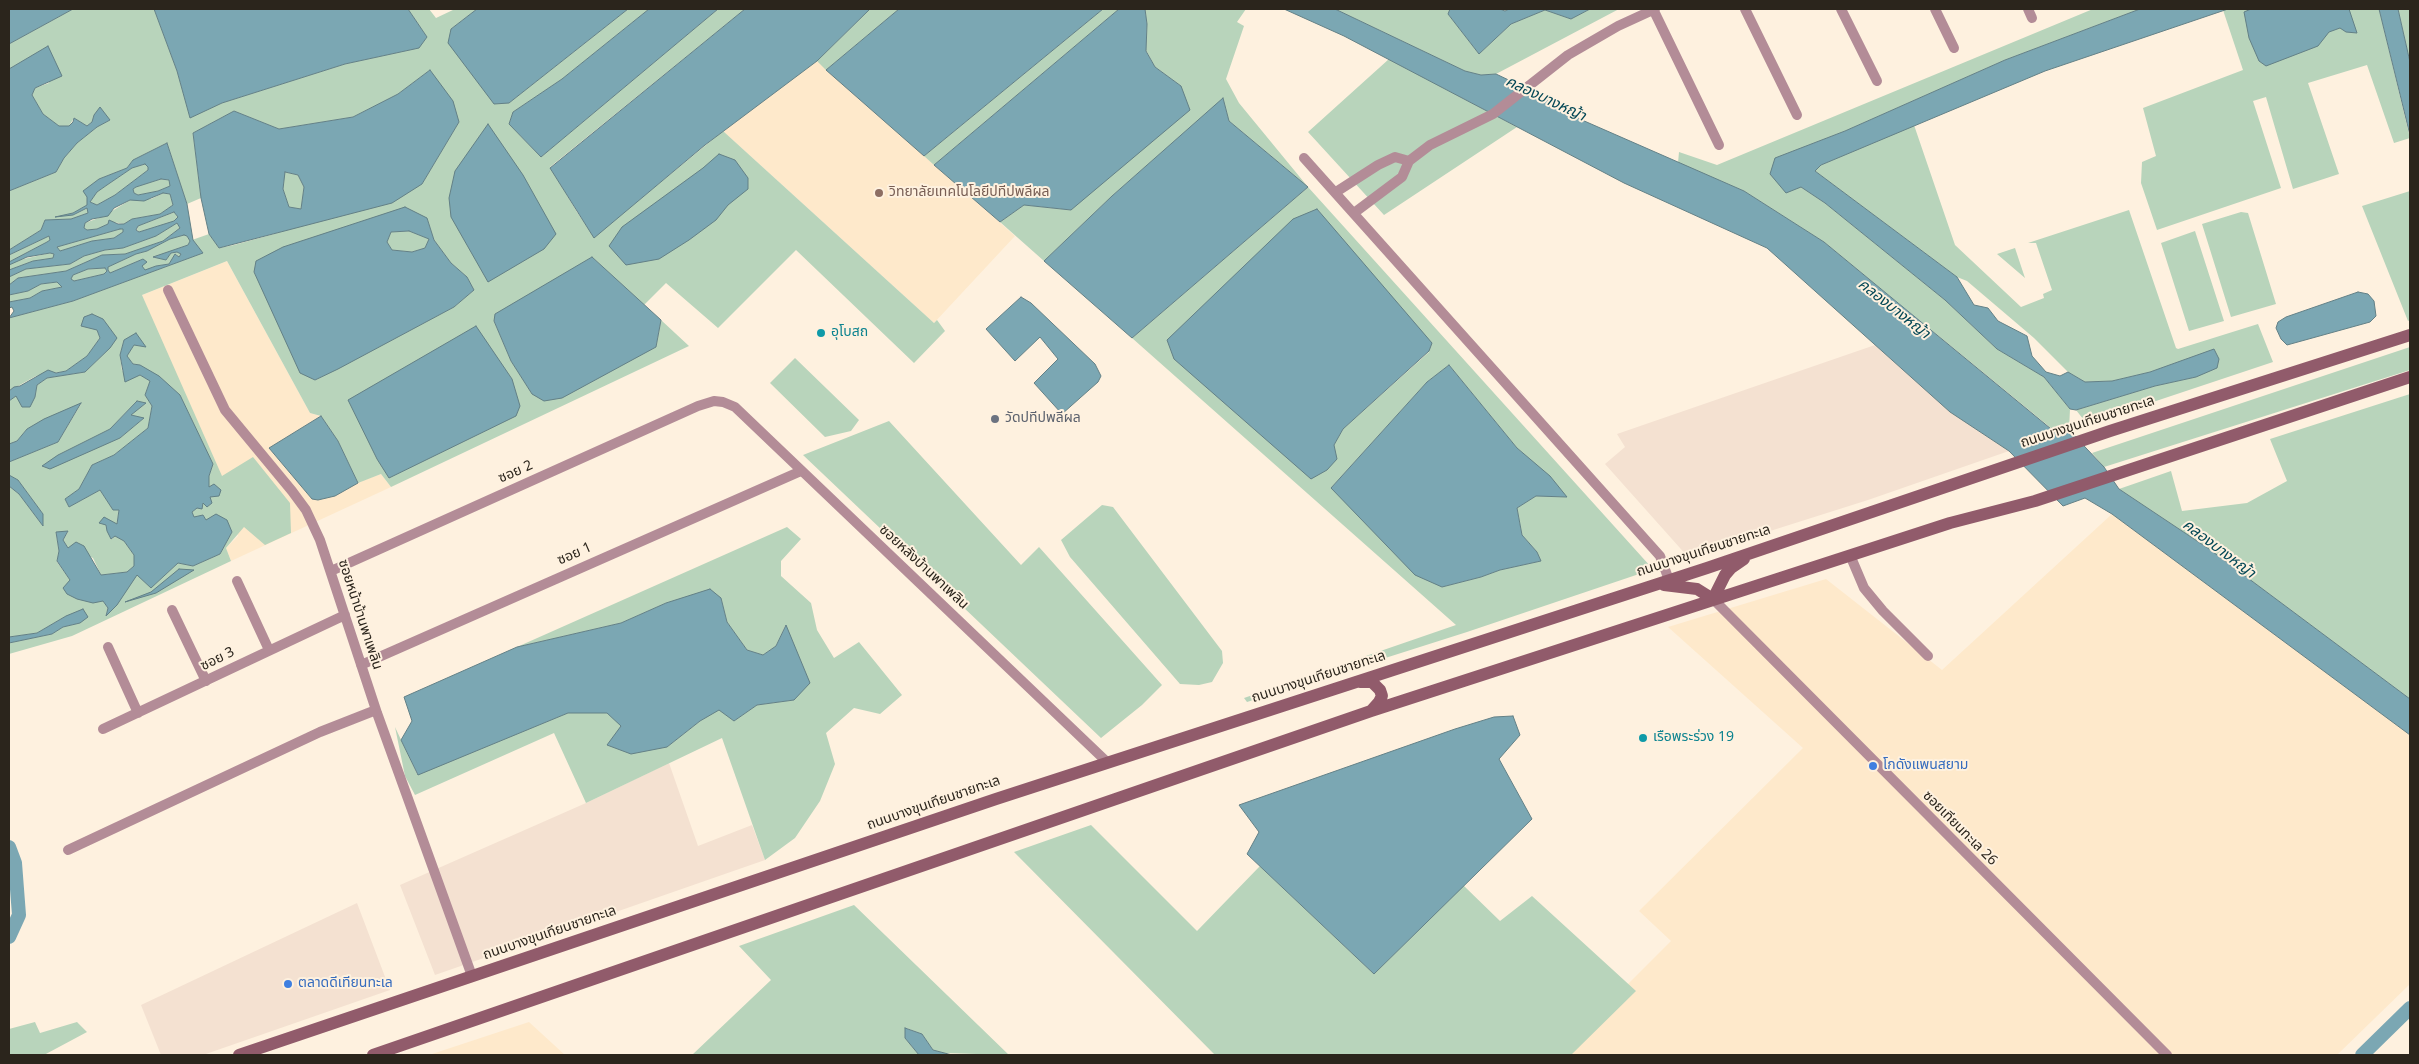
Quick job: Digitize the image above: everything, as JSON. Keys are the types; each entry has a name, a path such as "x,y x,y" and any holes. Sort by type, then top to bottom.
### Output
{"main road":[{"name":"ถนนบางขุนเทียนชายทะเล","path":"239,1055 1108,763 1358,682 1440,653 1669,580 2110,431 2410,335"},
{"path":"373,1055 1372,711 1950,523 2035,502 2410,377"},
{"path":"1713,599 1725,575 1731,568 1761,549"},
{"path":"1656,584 1697,589 1713,599"},
{"path":"1358,682 1372,682 1380,690 1382,696 1372,711"}],"street":[{"path":"1354,212 1402,177 1409,160 1430,145 1494,114 1568,55 1618,26 1654,9 1719,145"},
{"path":"1746,9 1797,115"},
{"path":"1840,9 1877,81"},
{"path":"1934,9 1954,48"},
{"path":"1336,192 1378,165 1395,157 1409,160"},
{"path":"1304,158 1660,556 1669,580"},
{"name":"ซอยหน้าบ้านพาเพลิน","path":"168,290 225,410 306,510 320,540 376,710 472,976"},
{"name":"ซอย 2","path":"331,571 698,406 714,401"},
{"name":"ซอยหลังบ้านพาเพลิน","path":"714,401 736,407 1108,763"},
{"name":"ซอย 1","path":"361,665 801,471"},
{"path":"1850,555 1864,588 1928,656"},
{"path":"237,581 269,650"},
{"name":"ซอยเทียนทะเล 26","path":"1713,599 2167,1055"},
{"path":"172,610 206,681"},
{"name":"ซอย 3","path":"103,729 345,615"},
{"path":"108,647 138,713"},
{"path":"68,850 320,732 376,710"}],"shaded area":[{"name":"วิทยาลัยเทคโนโลยีปทีปพลีผล","path":"817,61 1015,236 934,323 723,131"},
{"path":"227,261 310,413 321,416 269,449 312,499 381,474 391,487 231,561 226,548 238,536 142,295"},
{"path":"1875,345 1950,412 2009,451 1868,500 1688,557 1605,464 1625,447 1617,434"},
{"path":"2112,514 2410,735 2410,984 2337,1055 1557,1055 1671,941 1639,911 1803,748 1668,627 1826,579 1942,670"},
{"path":"669,763 698,846 752,825 765,860 435,975 400,885 586,803"},
{"path":"357,903 390,990 203,1055 161,1055 141,1005"},
{"path":"529,1022 565,1055 429,1055"}],"green space":[{"path":"73,9 154,9 177,71 190,117 222,103 345,64 418,48 427,37 408,9 429,9 436,18 455,9 477,9 451,29 509,103 628,9 649,9 562,79 513,112 509,124 541,157 718,9 745,9 550,167 577,212 594,237 723,131 934,323 937,320 945,331 914,363 796,250 718,328 666,283 644,305 592,257 494,321 511,361 532,394 656,347 661,320 689,346 391,487 381,474 358,483 338,441 321,416 310,413 227,261 142,295 222,476 253,457 290,503 291,533 265,545 244,527 226,548 231,561 72,636 9,654 9,643 52,634 63,627 80,623 66,616 37,633 9,637 9,486 19,494 43,526 43,514 18,480 9,475 9,462 58,442 81,404 27,429 17,441 9,444 9,401 16,396 35,397 37,385 47,378 85,372 110,348 107,326 103,319 97,330 100,338 87,356 66,371 36,376 9,391 9,318 73,301 203,253 192,240 209,234 219,248 234,245 274,234 422,184 459,122 430,70 398,94 353,117 279,129 234,111 193,133 201,198 187,204 167,143 133,160 127,168 99,179 87,197 87,205 65,215 73,215 88,208 88,213 71,219 45,220 41,230 9,250 9,191 56,172 64,158 77,143 97,127 110,120 94,115 92,122 87,126 74,118 69,126 59,126 43,114 32,95 35,88 49,83 48,47 9,69 9,44","holes":["427,218 434,240 451,263 467,277 474,290 454,307 315,380 254,272","124,340 146,347 134,345 127,356 133,364 140,365 180,395 213,464 209,476 209,497 212,503 207,507 203,503 192,512 194,518 203,515 206,520 232,532 220,554 193,566 178,563 151,588 137,574 106,615 108,608 103,601 68,584 70,580 57,562 59,551 56,533 68,532 63,540 68,548 93,558 101,575 127,572 134,566 134,555 124,541 115,535 112,539 106,525 117,524 119,509 113,510 100,490 69,507 65,499 79,489 92,465 114,455 148,428 152,406 145,395 150,381 140,375 122,371 120,355","499,361 512,379 348,400","137,401 145,404 130,415 143,419 120,438 58,455 110,429"]},
{"path":"870,9 899,9 826,70 817,61"},
{"path":"1103,9 1119,9 934,165 924,156"},
{"path":"1145,9 1246,9 1237,22 1244,26 1226,79 1239,103 1308,187 1229,121 1223,99 1112,196 1044,261 1000,222 1024,205 1071,210 1181,86 1155,67 1146,50 1147,24"},
{"path":"1335,9 1450,9 1448,14 1479,54 1511,24 1545,10 1571,19 1590,9 1619,9 1496,74 1481,75 1465,71"},
{"path":"2093,9 2140,9 2005,60 1845,131 1776,158 1801,187 1825,203 1945,300 1997,349 2044,377 2070,409 2069,430 2057,433 1824,242 1744,191 1678,163 1679,152 1717,165"},
{"path":"2379,9 2410,138 2394,143 2367,65 2308,83 2339,174 2293,189 2266,97 2253,101 2281,188 2157,230 2141,183 2142,162 2156,156 2143,108 2243,70 2223,10"},
{"path":"2398,9 2410,9 2410,62"},
{"path":"1389,59 1517,127 1384,215 1308,132"},
{"path":"1914,125 1955,245 2021,307 2044,298 2043,294 2052,290 2036,243 2028,243 2129,210 2176,348 2178,349 2258,324 2273,362 2087,424 2076,410 2155,386 2196,377 2214,350 2150,372 2112,381 2085,382 2068,372 2034,338 1967,281 1957,277 1815,171 1821,165"},
{"path":"145,164 148,170 115,195 97,205 90,202 97,192 107,185 132,168"},
{"path":"284,172 298,175 304,187 301,209 289,207 283,189"},
{"path":"161,179 169,180 170,186 158,191 138,195 134,193 133,189 136,187"},
{"path":"1308,187 1651,567 1645,572 1467,632 1247,702 1244,698 1456,625 1132,338","holes":["1317,209 1429,352 1343,429 1334,445","1449,365 1517,448 1566,497 1536,496 1517,508 1522,535 1537,552 1541,561 1500,570 1442,587 1331,488 1427,382"]},
{"path":"2410,191 2410,320 2408,321 2362,206"},
{"path":"163,193 170,194 173,205 160,214 132,219 124,224 113,222 97,229 87,230 84,228 85,223 104,216 130,200 151,199"},
{"path":"175,212 178,218 175,221 139,232 137,230 138,226"},
{"path":"2241,212 2248,213 2276,304 2231,317 2202,224"},
{"path":"177,223 180,228 163,241 125,254 102,255 66,271 18,278 9,285 9,277 26,269 70,264 84,256 105,250 123,248 156,236"},
{"path":"123,229 123,232 114,238 92,241 60,251 57,247"},
{"path":"409,231 429,239 425,248 412,252 392,250 387,242 391,232"},
{"path":"2195,231 2224,321 2189,331 2161,243"},
{"path":"184,235 190,241 188,245 154,257 166,260 171,253 177,252 181,254 179,257 176,254 169,264 156,266 145,271 142,266 143,259 110,273 108,270 108,267 136,254"},
{"path":"49,236 50,240 47,242 9,262 9,255"},
{"path":"2015,248 2025,278 1997,254"},
{"path":"50,253 54,254 53,258 33,261 9,270 9,265 15,261"},
{"path":"105,268 107,271 104,274 74,281 71,279 73,275 88,269"},
{"path":"57,282 62,287 42,291 30,298 9,302 9,295 28,291 41,284"},
{"path":"2410,347 2410,370 2104,467 2092,453"},
{"path":"795,358 859,420 851,431 825,437 770,383"},
{"path":"2410,394 2410,699 2209,549 2119,489 2171,471 2182,511 2247,503 2287,481 2270,439"},
{"path":"889,421 1021,565 1039,547 1162,685 1142,705 1101,738 803,455"},
{"path":"1102,505 1113,507 1222,651 1223,663 1212,682 1199,685 1180,684 1070,557 1061,540"},
{"path":"787,527 801,539 781,561 781,576 811,603 817,630 834,658 859,642 902,695 880,714 854,708 826,733 835,764 820,801 795,838 765,860 722,738 586,803 554,733 415,795 405,776 395,727 417,774 568,713 607,713 621,725 667,747 700,721 719,709 734,721 757,705 794,700 785,626 776,646 763,655 747,650 727,622 721,598 666,603 621,623 517,647"},
{"path":"1091,825 1197,931 1260,866 1374,974 1463,885 1500,921 1532,896 1636,991 1571,1055 1215,1055 1014,852"},
{"path":"854,905 1009,1055 944,1053 933,1050 922,1034 906,1028 905,1038 919,1055 692,1055 771,980 739,946"},
{"path":"35,1022 40,1033 77,1022 87,1032 44,1055 9,1055 9,1029"}],"water":[{"path":"9,9 73,9 9,44"},
{"path":"154,9 408,9 427,37 419,48 345,64 222,103 190,118 177,71"},
{"path":"477,9 628,9 509,103 494,104 448,43 451,29"},
{"path":"649,9 718,9 541,157 509,124 513,112 562,79"},
{"path":"745,9 870,9 817,61 705,145 594,238 550,168"},
{"path":"899,9 1103,9 924,156 826,70"},
{"path":"1119,9 1145,9 1147,24 1146,51 1155,67 1181,86 1190,110 1071,210 1024,205 1000,222 934,165"},
{"name":"คลองบางหญ้า","path":"1284,9 1335,9 1465,71 1481,75 1496,74 1538,94 1582,120 1744,191 1824,242 2056,433 2069,430 2104,467 2119,489 2209,549 2410,699 2410,735 2112,514 2085,498 2063,506 2009,451 1950,412 1767,248 1624,183 1344,36"},
{"path":"1450,9 1500,9 1505,11 1509,9 1590,9 1571,19 1545,10 1511,24 1479,54 1448,14"},
{"path":"2140,9 2228,9 2045,71 1821,165 1815,171 1957,277 1974,305 1988,308 1998,321 2027,336 2032,356 2046,372 2060,376 2068,372 2085,382 2112,381 2150,372 2214,349 2219,359 2217,368 2196,377 2155,386 2076,410 2070,409 2044,377 1997,349 1945,300 1825,203 1801,187 1786,193 1770,174 1775,158 1845,131 2005,60"},
{"path":"2251,9 2349,9 2357,33 2346,32 2340,28 2329,32 2318,46 2266,66 2259,61 2249,38 2244,12"},
{"path":"2379,9 2398,9 2410,62 2410,135"},
{"path":"48,46 62,76 35,88 32,95 43,114 59,126 69,126 74,118 87,126 92,122 94,115 100,107 110,120 97,127 77,143 64,158 56,172 9,191 9,69"},
{"path":"430,70 453,101 459,122 422,184 392,203 219,248 209,234 201,198 193,133 234,111 279,129 353,117 398,94","holes":["285,172 298,175 304,187 301,209 289,207 283,189"]},
{"path":"1223,98 1229,121 1308,187 1132,338 1044,261 1112,196"},
{"path":"488,124 523,175 556,234 544,249 488,282 451,217 449,198 455,171"},
{"path":"167,143 187,204 193,240 203,253 73,301 9,318 14,311 12,307 9,308 9,302 30,298 42,291 62,287 57,282 41,284 28,291 9,295 9,285 18,278 66,271 102,255 125,254 163,241 180,228 177,223 156,236 123,248 105,250 84,256 70,264 26,269 9,277 9,270 33,261 53,258 54,254 27,257 9,265 9,262 50,240 49,236 9,255 9,250 41,230 45,220 71,219 88,213 87,208 73,215 55,217 73,213 87,205 87,197 83,191 99,179 127,168 133,160","holes":["145,164 148,170 115,195 97,205 90,202 97,192 132,168","161,179 169,180 170,186 158,191 138,195 134,193 133,189","163,193 170,194 173,205 160,214 132,219 124,224 118,224 109,220 108,224 97,229 87,230 84,228 85,223 92,219 108,216 114,208 130,200 144,201","174,212 178,217 174,221 139,232 136,230 138,226","123,229 123,232 114,238 92,241 60,251 57,247","184,235 190,241 188,245 153,257 166,260 171,253 177,252 181,254 179,257 175,254 169,264 145,270 142,266 147,262 143,259 110,273 108,270 108,267 170,239","105,268 107,271 104,274 74,281 71,279 73,275 88,269"]},
{"path":"719,154 735,160 748,178 748,189 728,205 716,220 659,259 626,265 609,246 622,227 703,168"},
{"path":"405,207 427,218 434,240 451,263 467,277 474,290 454,307 315,380 300,373 254,272 256,261 283,247","holes":["409,231 429,239 425,248 412,252 392,250 387,242 391,232"]},
{"path":"1317,209 1432,343 1429,351 1343,429 1334,445 1337,459 1327,470 1311,479 1174,359 1167,340 1293,219"},
{"path":"592,257 661,320 656,347 562,398 544,401 532,394 511,361 494,321 495,314"},
{"path":"2358,292 2368,294 2374,301 2376,316 2370,322 2287,345 2281,339 2276,328 2278,322 2286,317"},
{"path":"1021,297 1031,303 1095,364 1101,376 1098,382 1062,414 1034,383 1058,359 1040,337 1015,361 986,329"},
{"path":"92,314 103,319 117,338 110,348 85,372 47,378 37,385 35,397 30,407 22,407 16,396 9,401 9,391 14,387 20,386 48,370 56,373 66,371 87,356 100,338 97,330 81,326 84,317"},
{"path":"476,326 512,379 520,406 516,416 389,478 377,459 348,400"},
{"path":"136,333 146,347 134,345 127,356 133,364 140,365 159,376 180,395 213,464 209,476 209,487 214,484 221,490 219,496 210,497 212,503 207,507 203,503 202,509 197,508 192,512 194,517 203,515 206,520 216,514 227,520 232,532 220,554 193,566 178,563 151,588 137,575 117,605 106,616 108,608 103,601 93,603 77,599 67,594 63,588 70,580 57,561 59,551 56,532 68,531 63,540 68,548 76,542 84,546 101,575 127,572 134,566 134,555 124,541 115,536 111,539 106,525 99,523 104,517 117,524 119,510 113,510 100,490 69,507 65,499 79,489 92,465 114,455 148,428 152,406 145,395 150,381 140,375 125,382 120,355 124,340"},
{"path":"1449,365 1517,448 1550,476 1567,497 1536,496 1517,508 1522,535 1537,552 1541,561 1500,570 1442,587 1415,575 1331,488 1427,382"},
{"path":"137,401 146,403 131,415 144,418 120,438 50,469 42,466 58,455 110,429"},
{"path":"81,403 58,442 9,462 9,444 17,441 27,429 44,419"},
{"path":"321,416 338,441 358,483 335,496 318,500 312,499 269,448"},
{"path":"9,475 18,480 43,514 43,526 19,494 9,486"},
{"path":"179,569 194,570 156,593 125,602 151,592"},
{"path":"710,589 721,598 727,622 747,650 763,655 776,646 786,625 810,683 794,700 757,705 734,721 719,710 700,721 667,747 631,754 607,745 621,726 607,713 568,713 418,775 401,740 412,721 404,697 517,647 621,623 666,603"},
{"path":"83,609 88,617 80,623 63,627 52,634 9,643 9,637 37,633 66,616"},
{"path":"1513,716 1520,735 1499,759 1532,819 1374,974 1247,854 1259,832 1239,805 1455,729 1494,717"},
{"path":"905,1028 922,1034 933,1050 952,1055 919,1055 905,1038"}],"waterway":[{"path":"9,847 15,863 19,915 9,937"},
{"path":"2362,1055 2410,1008"}],"place":[{"name":"วิทยาลัยเทคโนโลยีปทีปพลีผล","path":"879,193"},
{"name":"อุโบสถ","path":"821,333"},
{"name":"วัดปทีปพลีผล","path":"995,419"},
{"name":"เรือพระร่วง 19","path":"1643,738"},
{"name":"โกดังแพนสยาม","path":"1873,766"},
{"name":"ตลาดดีเทียนทะเล","path":"288,984"}]}
